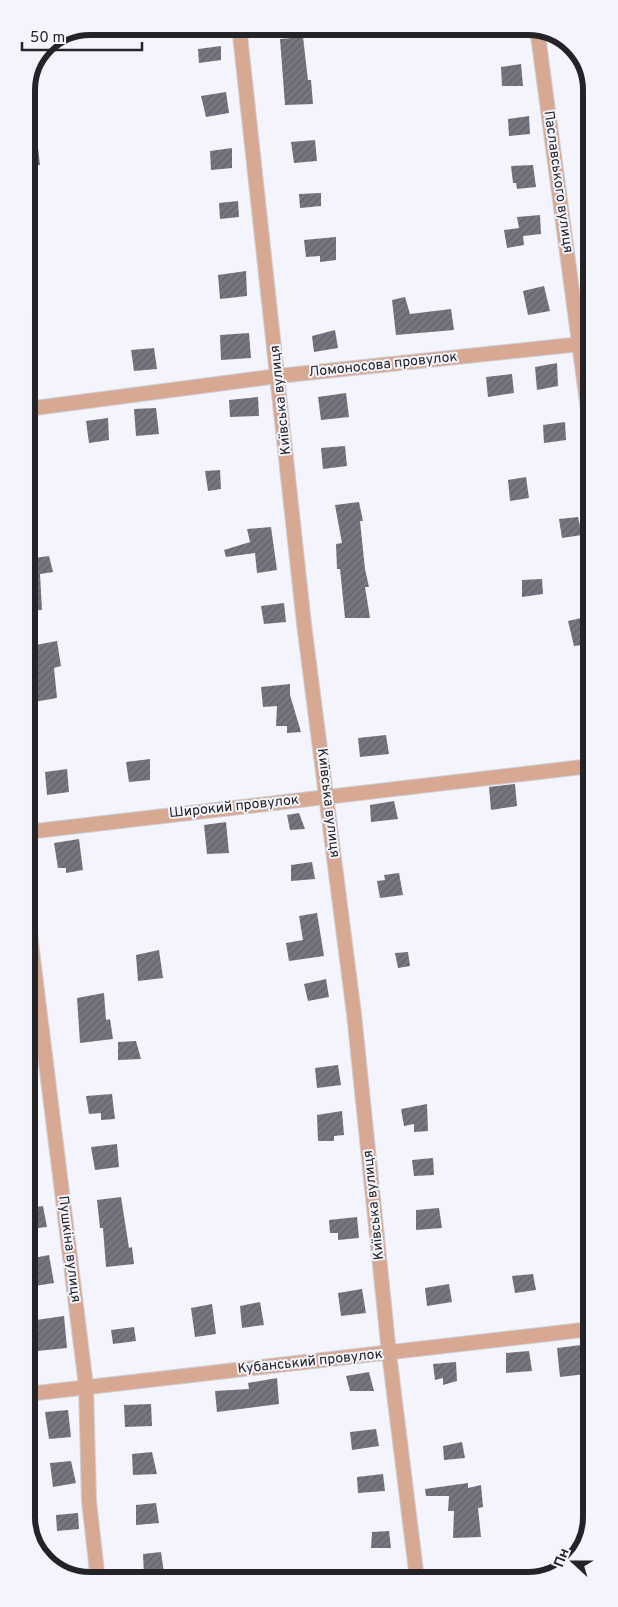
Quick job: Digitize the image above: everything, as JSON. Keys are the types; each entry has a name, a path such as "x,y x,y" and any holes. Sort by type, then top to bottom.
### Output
{"street":[{"name":"Київська вулиця","path":"239,35 304,624 328,797 354,1014 389,1353 415,1572"},
{"name":"Паславського вулиця","path":"538,36 583,330"},
{"name":"Ломоносова провулок","path":"35,408 278,376 583,343"},
{"name":"Широкий провулок","path":"35,831 116,820 583,767"},
{"name":"Пушкіна вулиця","path":"35,974 86,1386 89,1502 97,1572"},
{"name":"Кубанський провулок","path":"35,1393 583,1330"}],"building":[{"path":"303,37 308,80 311,80 313,104 285,105 280,39"},
{"path":"221,46 221,60 199,63 198,49"},
{"path":"521,64 523,86 502,86 501,67"},
{"path":"226,92 229,113 206,117 201,96"},
{"path":"529,116 530,134 509,136 508,119"},
{"path":"35,122 40,165 35,165"},
{"path":"315,140 317,161 294,163 291,142"},
{"path":"232,148 232,168 211,170 210,151"},
{"path":"533,165 536,187 517,189 516,183 513,183 511,166"},
{"path":"321,193 321,206 300,208 299,194"},
{"path":"238,201 239,217 220,219 219,203"},
{"path":"540,215 541,234 523,236 524,245 507,248 504,230 519,228 517,217"},
{"path":"336,237 336,260 320,262 320,256 306,257 304,240"},
{"path":"246,271 247,296 220,299 218,275"},
{"path":"544,286 550,311 528,315 523,291"},
{"path":"405,297 410,314 451,309 454,330 396,335 392,300"},
{"path":"335,330 338,348 314,352 312,336"},
{"path":"249,333 251,358 221,360 220,335"},
{"path":"154,348 157,369 134,371 131,350"},
{"path":"557,363 558,386 537,390 535,367"},
{"path":"512,374 514,393 488,397 486,377"},
{"path":"346,393 349,417 321,420 318,397"},
{"path":"258,397 259,416 230,417 229,400"},
{"path":"156,408 159,434 136,436 134,409"},
{"path":"108,418 109,440 89,443 86,421"},
{"path":"565,422 566,440 544,443 543,425"},
{"path":"345,446 347,466 323,469 321,448"},
{"path":"220,470 221,489 208,491 205,471"},
{"path":"526,477 529,498 510,501 508,480"},
{"path":"359,502 363,521 360,521 365,569 369,587 365,587 370,618 345,618 340,569 337,569 336,544 342,543 335,505"},
{"path":"578,517 582,535 562,538 559,519"},
{"path":"271,527 277,570 257,573 255,553 226,557 224,550 250,542 247,529"},
{"path":"49,556 53,572 40,574 42,610 35,610 35,558"},
{"path":"542,579 543,594 522,597 522,580"},
{"path":"284,603 286,622 264,624 261,606"},
{"path":"583,618 583,645 574,646 568,621"},
{"path":"57,641 61,666 54,668 57,698 35,702 35,645"},
{"path":"290,684 290,695 301,732 287,733 287,726 276,726 277,706 263,707 261,687"},
{"path":"386,735 389,754 360,757 358,738"},
{"path":"150,759 150,780 129,782 126,762"},
{"path":"67,769 69,792 47,795 45,772"},
{"path":"515,784 517,806 491,810 489,787"},
{"path":"394,801 398,819 371,822 370,805"},
{"path":"299,813 305,829 290,830 287,815"},
{"path":"226,822 229,853 207,854 204,825"},
{"path":"79,839 83,870 66,873 66,868 58,868 54,843"},
{"path":"312,862 315,879 291,881 291,865"},
{"path":"399,873 403,895 380,898 377,881 385,880 384,875"},
{"path":"317,913 324,956 289,961 286,943 303,940 299,916"},
{"path":"159,950 163,978 138,981 136,955"},
{"path":"408,952 410,966 398,968 395,953"},
{"path":"326,979 329,997 308,1001 304,984"},
{"path":"104,993 106,1020 110,1019 113,1039 80,1043 77,998"},
{"path":"136,1041 141,1059 118,1060 118,1042"},
{"path":"338,1065 341,1085 317,1088 315,1068"},
{"path":"112,1094 115,1119 101,1120 101,1113 89,1114 86,1096"},
{"path":"427,1104 428,1131 414,1132 414,1124 404,1126 401,1109"},
{"path":"342,1111 344,1135 334,1136 334,1141 318,1141 317,1115"},
{"path":"117,1144 119,1167 95,1170 91,1147"},
{"path":"433,1158 434,1175 414,1176 412,1160"},
{"path":"121,1197 129,1248 132,1247 134,1264 106,1267 103,1228 100,1228 97,1200"},
{"path":"43,1206 47,1227 35,1228 35,1207"},
{"path":"439,1208 442,1228 416,1230 416,1210"},
{"path":"357,1217 359,1238 338,1240 338,1233 330,1233 329,1220"},
{"path":"49,1255 54,1283 35,1286 35,1258"},
{"path":"533,1274 536,1290 515,1293 512,1276"},
{"path":"449,1284 452,1302 427,1306 425,1288"},
{"path":"362,1289 366,1313 341,1316 338,1293"},
{"path":"260,1302 264,1325 242,1328 240,1306"},
{"path":"212,1304 216,1334 195,1337 191,1308"},
{"path":"64,1316 67,1348 37,1351 36,1320"},
{"path":"134,1327 136,1341 113,1344 111,1330"},
{"path":"581,1345 583,1374 560,1377 557,1348"},
{"path":"529,1351 532,1371 506,1373 506,1353"},
{"path":"456,1362 457,1381 443,1385 443,1378 435,1380 433,1364"},
{"path":"369,1372 374,1391 350,1391 346,1376"},
{"path":"277,1378 279,1404 217,1412 215,1391 249,1389 248,1383"},
{"path":"151,1404 152,1426 125,1427 124,1405"},
{"path":"68,1410 71,1437 49,1439 45,1412"},
{"path":"376,1429 379,1446 352,1450 350,1432"},
{"path":"462,1442 465,1458 444,1460 443,1446"},
{"path":"152,1452 157,1474 133,1475 132,1454"},
{"path":"71,1461 76,1483 53,1487 50,1463"},
{"path":"383,1474 385,1491 358,1493 357,1477"},
{"path":"468,1483 468,1488 481,1485 483,1507 478,1508 481,1537 453,1538 454,1511 448,1511 449,1496 426,1496 425,1489"},
{"path":"156,1503 159,1523 136,1525 136,1505"},
{"path":"78,1513 79,1529 57,1531 56,1515"},
{"path":"389,1531 391,1548 371,1548 372,1532"},
{"path":"161,1552 164,1572 144,1572 143,1554"}]}
